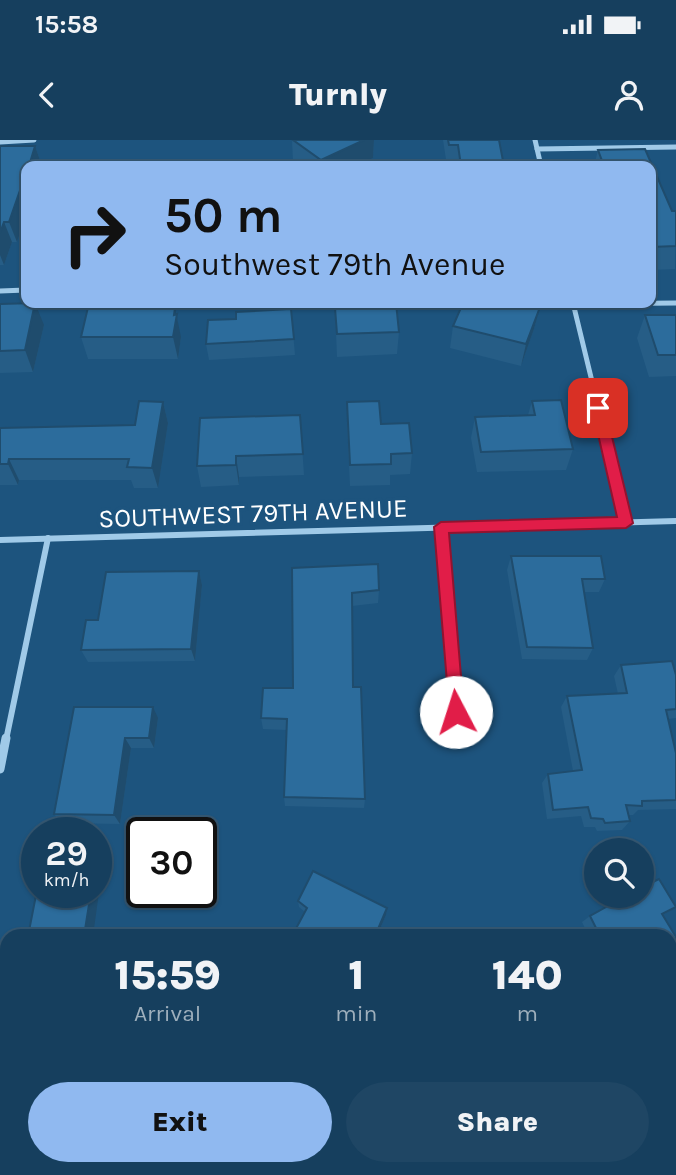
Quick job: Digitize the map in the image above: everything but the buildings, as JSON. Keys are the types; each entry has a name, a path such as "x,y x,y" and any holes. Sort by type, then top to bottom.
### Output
{"street":[{"path":"0,142 34,140"},
{"path":"535,140 540,161"},
{"path":"537,149 676,147"},
{"path":"0,291 21,290"},
{"path":"656,303 676,303"},
{"path":"574,308 626,523"},
{"name":"SOUTHWEST 79TH AVENUE","path":"0,540 676,522"},
{"path":"441,527 456,712"},
{"path":"0,769 48,538"}],"route":[{"path":"456,712 441,527 626,523 598,408"}]}
